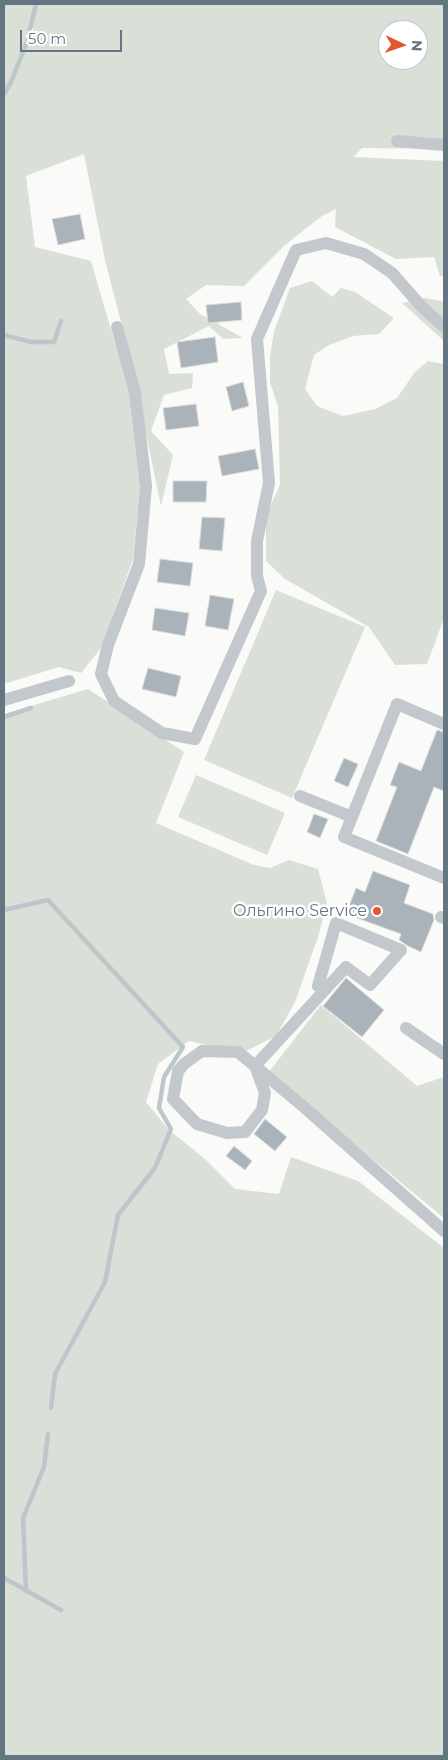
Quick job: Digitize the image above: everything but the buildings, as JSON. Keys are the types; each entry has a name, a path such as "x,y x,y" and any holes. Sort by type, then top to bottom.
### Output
{"lane":[{"path":"397,141 444,145"},
{"path":"118,327 135,392 146,486 139,564 108,645 101,674 114,701 162,733 195,739 261,592 257,576 257,542 269,483 257,339 296,250 326,243 364,254 392,273 422,307 444,326"},
{"path":"4,700 69,681"},
{"path":"444,724 397,704 344,837 444,878"},
{"path":"300,796 352,817"},
{"path":"255,1066 317,985 336,923 401,950 370,985 346,967 317,985"},
{"path":"406,1028 444,1054"},
{"path":"255,1066 265,1093 262,1110 245,1132 227,1133 197,1124 172,1099 178,1071 184,1064 202,1051 238,1052 255,1066 444,1231"}],"shaded area":[{"path":"4,4 444,4 444,149 362,148 353,157 444,161 444,276 440,276 434,257 396,259 335,227 336,209 322,216 285,245 244,286 206,285 186,299 200,314 243,338 223,339 209,326 164,349 169,374 193,373 192,388 164,395 151,431 173,455 161,506 130,357 105,260 84,154 26,176 35,247 91,261 114,340 131,389 141,474 133,559 101,648 81,673 59,667 4,684"},
{"path":"312,281 332,297 341,288 355,292 394,318 379,334 353,336 329,345 314,355 305,389 317,406 343,416 375,409 397,398 415,372 428,361 444,364 444,618 427,664 395,665 369,627 285,579 266,561 266,516 280,485 278,407 270,382 270,357 274,331 290,288"},
{"path":"426,298 444,302 444,341 402,303"},
{"path":"276,590 365,627 292,798 204,760"},
{"path":"88,689 184,752 156,823 254,865 270,868 289,860 318,869 327,903 318,937 295,1002 276,1036 242,1053 189,1041 158,1064 146,1102 169,1130 205,1159 235,1189 279,1194 291,1157 358,1181 444,1248 444,1756 4,1756 4,714"},
{"path":"196,775 285,813 267,855 178,817"},
{"path":"321,1005 417,1086 444,1077 444,1218 268,1073"}],"waterway":[{"path":"4,94 11,82 27,42 36,4"},
{"path":"4,335 31,342 54,342 61,321"},
{"path":"4,717 31,708"},
{"path":"4,910 48,900 183,1047 164,1077 159,1108 171,1129 155,1168 118,1215 105,1282 55,1374 51,1408"},
{"path":"26,1591 23,1518 44,1467 48,1434"},
{"path":"4,1578 61,1610"}],"place":[{"name":"Ольгино Service","path":"377,911"}]}
